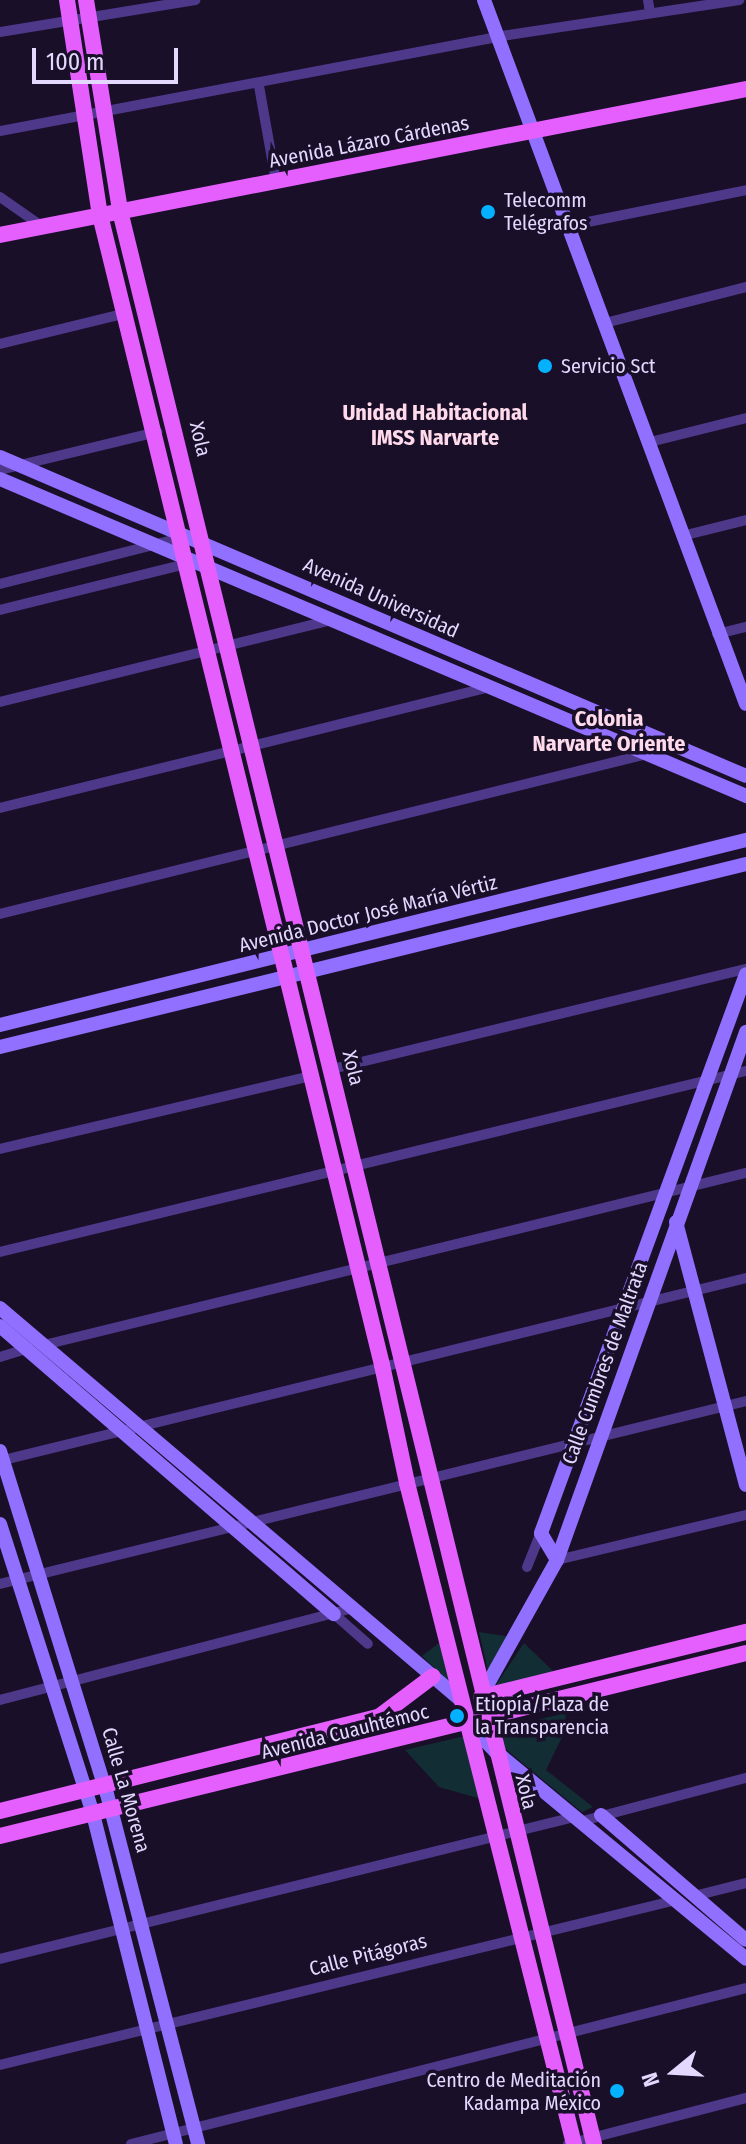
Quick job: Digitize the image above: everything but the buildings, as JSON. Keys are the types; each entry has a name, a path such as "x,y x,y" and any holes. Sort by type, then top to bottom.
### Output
{"main road":[{"name":"Xola","path":"67,0 100,215 157,432 185,561 382,1365 407,1483 571,2143"},
{"name":"Xola","path":"86,0 120,211 404,1360 481,1697 593,2141"},
{"path":"484,0 530,130 650,442 717,634 746,704"},
{"name":"Avenida Lázaro Cárdenas","path":"0,235 746,89"},
{"name":"Avenida Universidad","path":"0,457 180,538 287,579 746,776"},
{"name":"Avenida Universidad","path":"0,479 158,545 185,561 280,597 746,796"},
{"path":"280,597 287,579"},
{"path":"552,714 560,698"},
{"name":"Avenida Doctor José María Vértiz","path":"0,1025 746,840"},
{"name":"Avenida Doctor José María Vértiz","path":"0,1047 287,973 746,864"},
{"name":"Calle Cumbres de Maltrata","path":"541,1533 746,971"},
{"name":"Calle Cumbres de Maltrata","path":"481,1697 557,1560 598,1438 746,1032"},
{"path":"676,1221 746,1485"},
{"path":"0,1308 462,1701"},
{"path":"0,1326 334,1614"},
{"name":"Calle La Morena","path":"1,1458 104,1785 198,2144"},
{"name":"Calle La Morena","path":"0,1524 93,1814 174,2139"},
{"path":"541,1533 557,1560"},
{"path":"481,1697 746,1632"},
{"name":"Avenida Cuauhtémoc","path":"0,1836 746,1653"},
{"name":"Avenida Cuauhtémoc","path":"0,1811 380,1716 433,1676"},
{"path":"468,1723 495,1751 672,1901 746,1959"},
{"path":"601,1815 746,1940"},
{"name":"Calle Pitágoras","path":"672,1901 694,1896"}],"street":[{"path":"0,32 195,0"},
{"path":"648,0 650,12"},
{"path":"0,131 259,86 497,37 739,0"},
{"path":"259,86 276,181"},
{"path":"568,226 746,190"},
{"path":"0,197 43,227"},
{"path":"605,323 746,287"},
{"path":"0,344 127,313"},
{"path":"650,442 746,418"},
{"path":"0,470 157,432"},
{"path":"682,536 746,520"},
{"path":"0,584 180,538"},
{"path":"0,610 185,561"},
{"path":"0,702 333,620"},
{"path":"717,634 746,627"},
{"path":"0,808 490,687"},
{"path":"0,914 647,754 667,744"},
{"path":"332,1069 746,971"},
{"path":"0,1252 746,1071"},
{"path":"0,1149 312,1076"},
{"path":"44,1345 746,1173"},
{"path":"1,1458 746,1278"},
{"path":"0,1357 27,1349"},
{"path":"0,1584 746,1401"},
{"path":"557,1560 746,1515"},
{"name":"Calle Cumbres de Maltrata","path":"527,1567 541,1533"},
{"path":"0,1700 354,1608"},
{"path":"334,1614 368,1644"},
{"path":"0,1959 515,1831 601,1815 746,1778"},
{"name":"Calle Pitágoras","path":"694,1896 746,1883"},
{"name":"Calle Pitágoras","path":"0,2065 672,1901"},
{"path":"131,2144 174,2139 194,2129 746,1988"},
{"path":"571,2143 593,2141 746,2098"}],"green space":[{"path":"479,1632 511,1637 489,1675"},
{"path":"443,1640 454,1686 422,1656"},
{"path":"524,1643 554,1672 494,1688"},
{"path":"566,1713 564,1733 546,1770 593,1807 582,1812 503,1747 499,1729"},
{"path":"465,1736 481,1799 439,1787 405,1750"}],"place":[{"name":"Telecomm Telégrafos","path":"488,212"},
{"name":"Servicio Sct","path":"545,366"},
{"name":"Etiopía/Plaza de la Transparencia","path":"457,1716"},
{"name":"Centro de Meditación Kadampa México","path":"617,2091"}],"district":[{"name":"Unidad Habitacional IMSS Narvarte","path":"435,424"},
{"name":"Colonia Narvarte Oriente","path":"609,730"}]}
